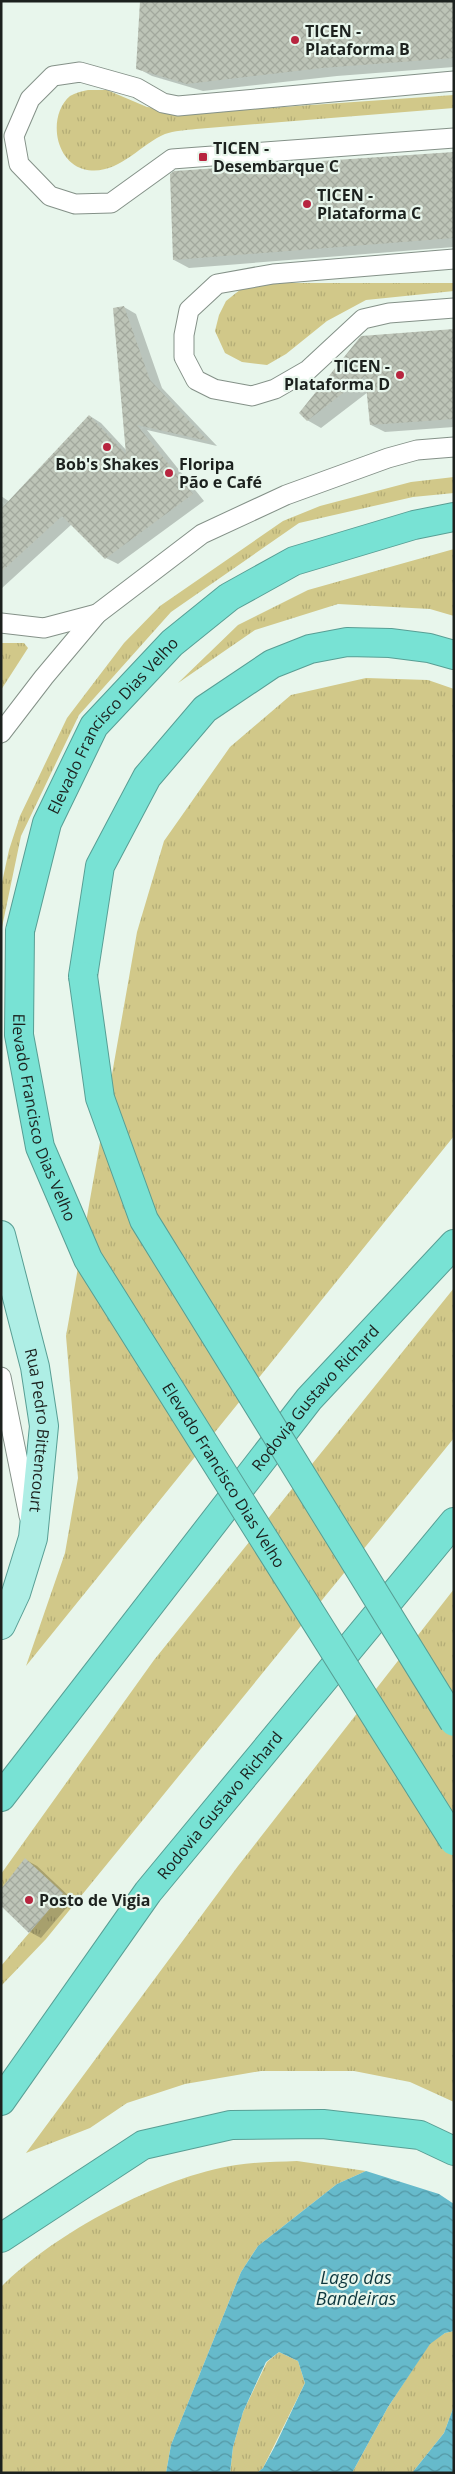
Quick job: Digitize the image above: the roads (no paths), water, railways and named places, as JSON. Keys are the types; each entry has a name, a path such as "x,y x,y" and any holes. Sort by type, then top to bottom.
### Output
{"highway":[{"name":"Elevado Francisco Dias Velho","path":"454,517 414,525 294,561 229,596 172,642 94,726 47,823 20,931 19,1035 40,1147 88,1259 454,1841"},
{"path":"454,656 429,648 390,643 347,642 310,649 272,664 205,709 147,777 100,866 83,976 100,1098 144,1220 454,1722"},
{"name":"Rodovia Gustavo Richard","path":"1,1797 309,1399 454,1244"},
{"name":"Rodovia Gustavo Richard","path":"1,2101 148,1892 454,1522"},
{"path":"1,2238 143,2145 231,2125 323,2124 420,2135 454,2151"}],"main road":[{"name":"Rua Pedro Bittencourt","path":"1,1235 35,1367 44,1426 33,1538 16,1593 1,1625"}],"lane":[{"path":"454,82 178,106 163,103 137,88 80,72 53,76 30,99 14,136 19,164 50,196 75,204 111,203 172,159 454,138"},
{"path":"454,259 273,274 216,284 189,310 184,335 184,357 196,380 214,389 252,396 275,389 308,370 363,319 389,313 454,308"},
{"path":"1,733 44,677 97,614 202,534 278,498 388,458 417,450 454,447"},
{"path":"1,623 44,628 97,614"},
{"path":"1,1377 33,1538"}],"water":[{"name":"Lago das Bandeiras","path":"366,2171 439,2194 454,2204 454,2331 445,2333 430,2344 388,2407 352,2473 257,2473 263,2468 275,2446 305,2383 298,2361 279,2352 266,2362 243,2412 233,2447 230,2473 166,2473 171,2445 241,2272 258,2246 337,2184"},
{"path":"454,2406 454,2473 412,2473 444,2433"}],"place":[{"name":"TICEN - Plataforma B","path":"295,40"},
{"name":"TICEN - Desembarque C","path":"203,157"},
{"name":"TICEN - Plataforma C","path":"307,204"},
{"name":"TICEN - Plataforma D","path":"400,375"},
{"name":"Bob's Shakes","path":"107,447"},
{"name":"Floripa Pão e Café","path":"169,473"},
{"name":"Posto de Vigia","path":"29,1900"}]}
